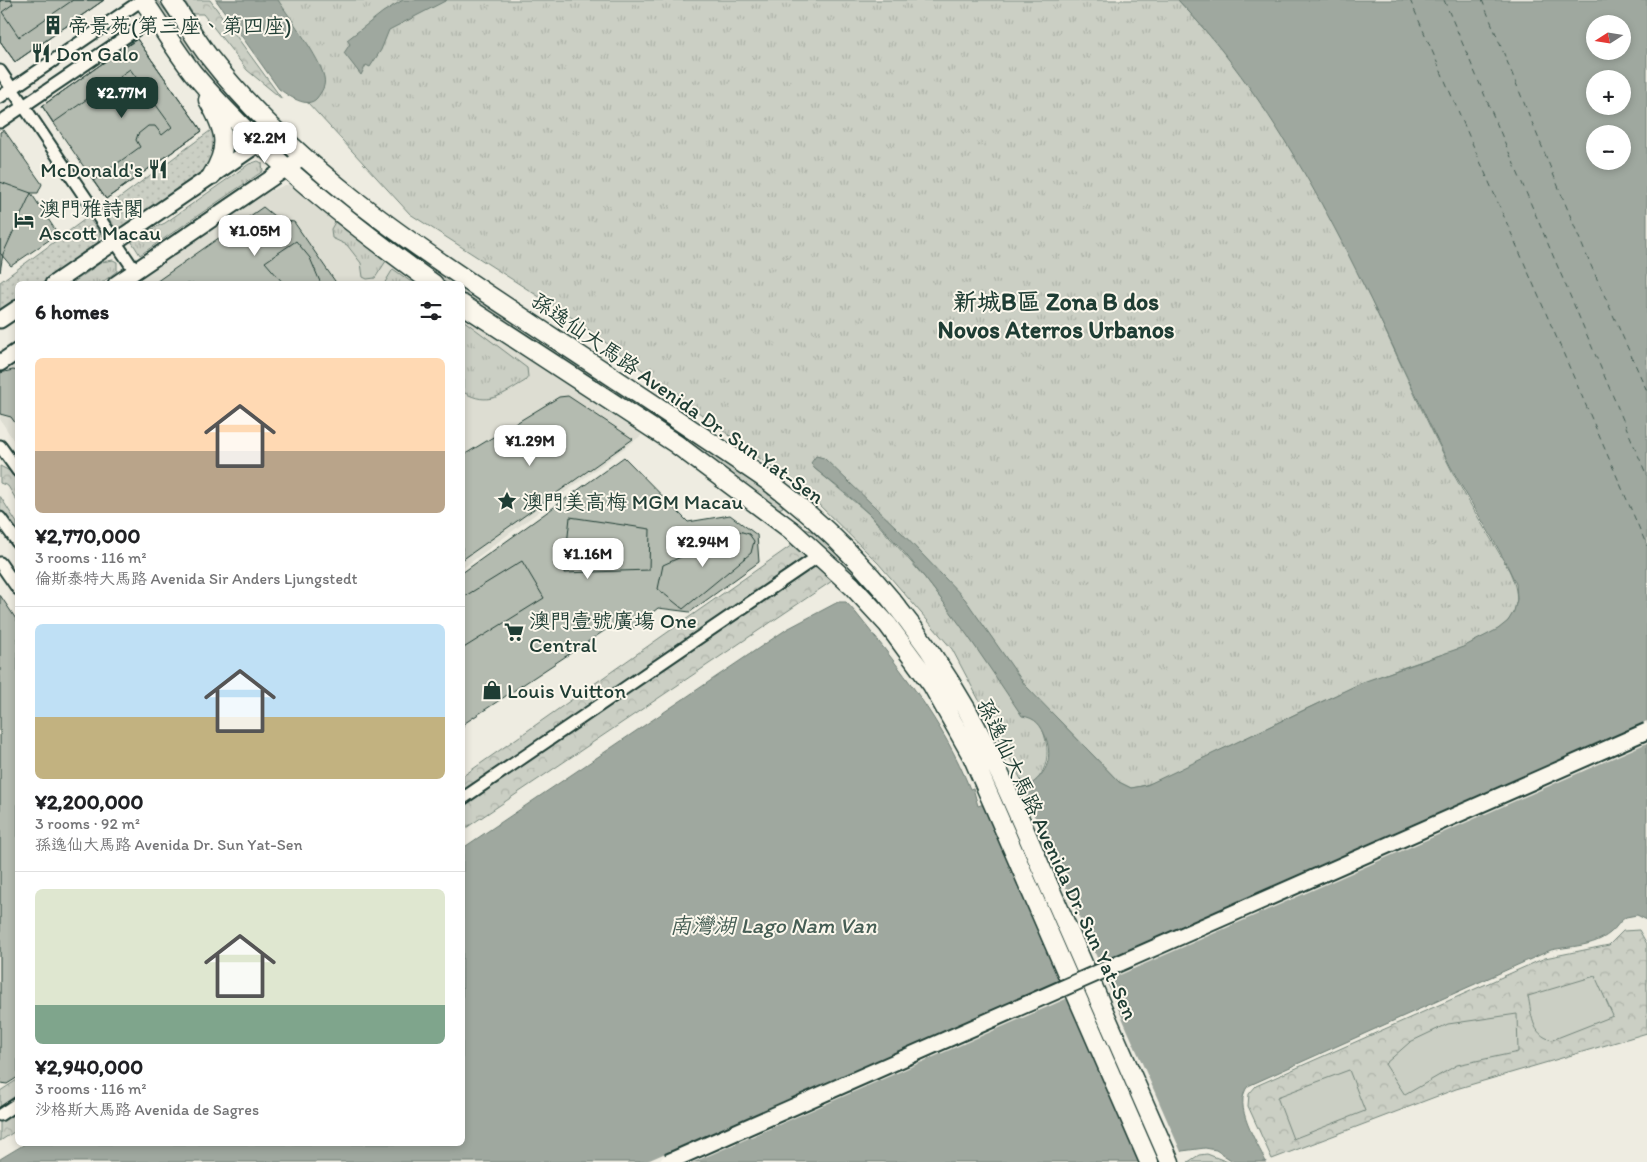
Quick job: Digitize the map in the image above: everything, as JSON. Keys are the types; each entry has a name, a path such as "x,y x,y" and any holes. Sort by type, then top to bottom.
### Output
{"main road":[{"path":"143,0 192,71 223,129 223,152 212,176"},
{"name":"孫逸仙大馬路 Avenida Dr. Sun Yat-Sen","path":"171,0 210,58 277,131 366,211 429,256 768,482 803,508 837,538 865,568 919,637 967,711 1005,786 1170,1162"},
{"path":"192,71 260,143 287,167 356,225 430,281"},
{"path":"57,281 277,131"},
{"path":"120,281 304,156"},
{"name":"孫逸仙大馬路 Avenida Dr. Sun Yat-Sen","path":"465,306 676,444 791,530 820,555 888,625 932,685 972,756 1149,1162"},
{"path":"0,320 15,310"},
{"path":"0,363 15,353"},
{"path":"768,482 791,511 794,522 791,530"},
{"path":"668,1162 1647,731"}],"street":[{"path":"0,97 143,0"},
{"path":"0,122 155,17"},
{"path":"0,71 135,271"},
{"path":"0,446 15,468"},
{"path":"0,462 15,470"},
{"path":"0,518 15,540"},
{"path":"465,797 820,555"},
{"path":"0,563 15,585"},
{"path":"0,1115 15,1105"}],"shaded area":[{"path":"285,185 294,185 417,281 134,281 261,195"},
{"name":"澳門美高梅 MGM Macau","path":"465,315 642,435 465,567"},
{"path":"15,360 15,443 0,419 0,371"}],"green space":[{"path":"146,0 157,0 209,66 266,130 261,134 214,86"},
{"path":"184,0 210,0 282,99 247,70 203,14 193,14"},
{"path":"216,0 1178,0 1217,44 1252,90 1285,139 1315,189 1352,259 1454,475 1509,570 1516,590 1515,610 1507,622 1499,629 1479,641 1401,668 1355,687 1309,707 1178,773 1138,787 1131,788 1119,782 1055,716 1043,731 1047,747 1046,763 1039,777 1026,789 952,649 878,563 810,496 577,321 410,214 308,103 293,98","holes":["814,468 883,515 941,575 1023,716 968,634 925,578 869,514"]},
{"path":"214,128 216,154 206,169 185,187 158,205 124,227 116,229 103,210"},
{"path":"258,161 262,163 263,171 140,255 130,239 165,223 249,164"},
{"path":"302,164 457,281 444,281 391,242 318,184 301,169 300,165"},
{"path":"88,217 100,233 97,247 46,281 15,281 15,301 0,311 0,282"},
{"path":"335,222 386,261 375,278 367,279 363,277 361,263 347,245 332,238 331,229"},
{"path":"113,260 117,262 117,271 104,281 75,281 102,262"},
{"path":"393,269 410,281 386,281"},
{"path":"465,287 765,491 779,501 783,507 779,509 703,455 465,295"},
{"path":"465,322 527,368 528,377 525,381 502,395 488,399 465,393"},
{"path":"0,466 10,471 15,477 15,498 8,486 0,483"},
{"path":"0,496 15,520 15,533 0,514"},
{"path":"803,528 816,533 862,578 892,613 944,684 996,783 992,785 973,744"},
{"path":"792,545 832,581 465,829 465,775"},
{"path":"1639,930 1647,944 1647,1033 1456,1089 1272,1159 1248,1106 1249,1094 1256,1086 1545,958 1609,945 1623,931"},
{"path":"1595,976 1613,1016 1552,1040 1540,1034 1532,1017 1528,996"},
{"path":"1517,1014 1518,1052 1457,1065 1405,1095 1385,1064 1410,1042 1448,1024"},
{"path":"1349,1070 1365,1111 1293,1139 1277,1097"},
{"path":"15,1081 15,1131 0,1141 0,1091"},
{"path":"1207,1154 1228,1162 1188,1162 1199,1155"}],"water":[{"path":"216,0 278,0 304,38 321,69 324,77 324,86 317,98 313,101 303,102 292,98 279,89"},
{"path":"403,0 447,0 389,30 381,50 370,67 366,65 361,75 344,53 350,44 347,40 383,12"},
{"name":"南灣湖 Lago Nam Van","path":"1178,0 1647,0 1647,920 1637,915 1626,917 1603,938 1581,945 1551,950 1248,1086 1244,1094 1244,1114 1266,1162 1234,1162 1216,1150 1205,1148 1182,1151 1160,1162 0,1162 0,1159 22,1146 465,1146 465,847 787,629 838,602 846,602 856,613 920,697 947,741 970,789 973,788 978,806 1018,792 1040,777 1046,766 1049,754 1046,738 1040,726 1031,718 1022,716 951,612 892,538 850,497 814,468 811,463 816,456 824,458 898,529 965,599 1025,685 1119,782 1131,788 1147,785 1363,682 1463,647 1498,629 1508,621 1514,611 1517,599 1516,584 1441,448 1357,271 1295,157 1260,102 1221,50"}],"pier":[{"path":"1647,721 1647,743 1106,981 1182,1154 1165,1162 1140,1162 1068,998 694,1162 645,1162 1060,980 982,802 1022,788 1099,962"}],"building":[{"name":"帝景苑(第三座、第四座)","path":"0,0 104,0 15,62 0,41"},
{"name":"帝景苑(第三座、第四座)","path":"0,0 11,0 13,4 2,12 19,37 73,0 104,0 15,62 0,41"},
{"path":"137,39 202,131 106,199 93,181 140,147 136,140 138,134 148,126 155,126 162,135 172,127 130,69 120,76 123,80 111,94 104,96 100,90 53,123 42,106"},
{"path":"137,39 202,131 106,199 42,106"},
{"path":"4,130 42,184 38,193 31,193 3,254 0,272 0,132"},
{"name":"澳門雅詩閣 Ascott Macau","path":"0,182 31,193 58,234 11,266 0,253"},
{"path":"263,207 279,220 294,222 335,281 157,281"},
{"path":"296,241 310,258 320,281 281,281 265,262"},
{"path":"15,370 15,423 11,417 0,414 0,373"},
{"name":"澳門美高梅 MGM Macau","path":"568,396 633,439 465,558 465,454 559,397"},
{"path":"624,457 688,522 730,515 757,535 759,562 690,612 658,608 632,629 610,627 465,723 465,571"},
{"path":"570,517 650,529 649,570 564,573"},
{"path":"739,531 749,534 754,541 751,553 683,609 658,589 663,565"},
{"path":"522,561 544,598 465,647 465,596"},
{"path":"0,595 15,618 15,1079 7,1084 0,1083"}],"ferry route":[{"path":"1410,0 1647,546"},
{"path":"1444,0 1647,476"},
{"path":"1482,0 1585,252 1647,391"}],"place":[{"name":"帝景苑(第三座、第四座)","path":"53,25"},
{"name":"Don Galo","path":"41,53"},
{"name":"McDonald's","path":"158,169"},
{"name":"澳門雅詩閣 Ascott Macau","path":"24,220"},
{"name":"澳門美高梅 MGM Macau","path":"507,501"},
{"name":"澳門壹號廣塲 One Central","path":"514,632"},
{"name":"Louis Vuitton","path":"492,690"}],"district":[{"name":"新城B區 Zona B dos Novos Aterros Urbanos","path":"1056,315"}]}
